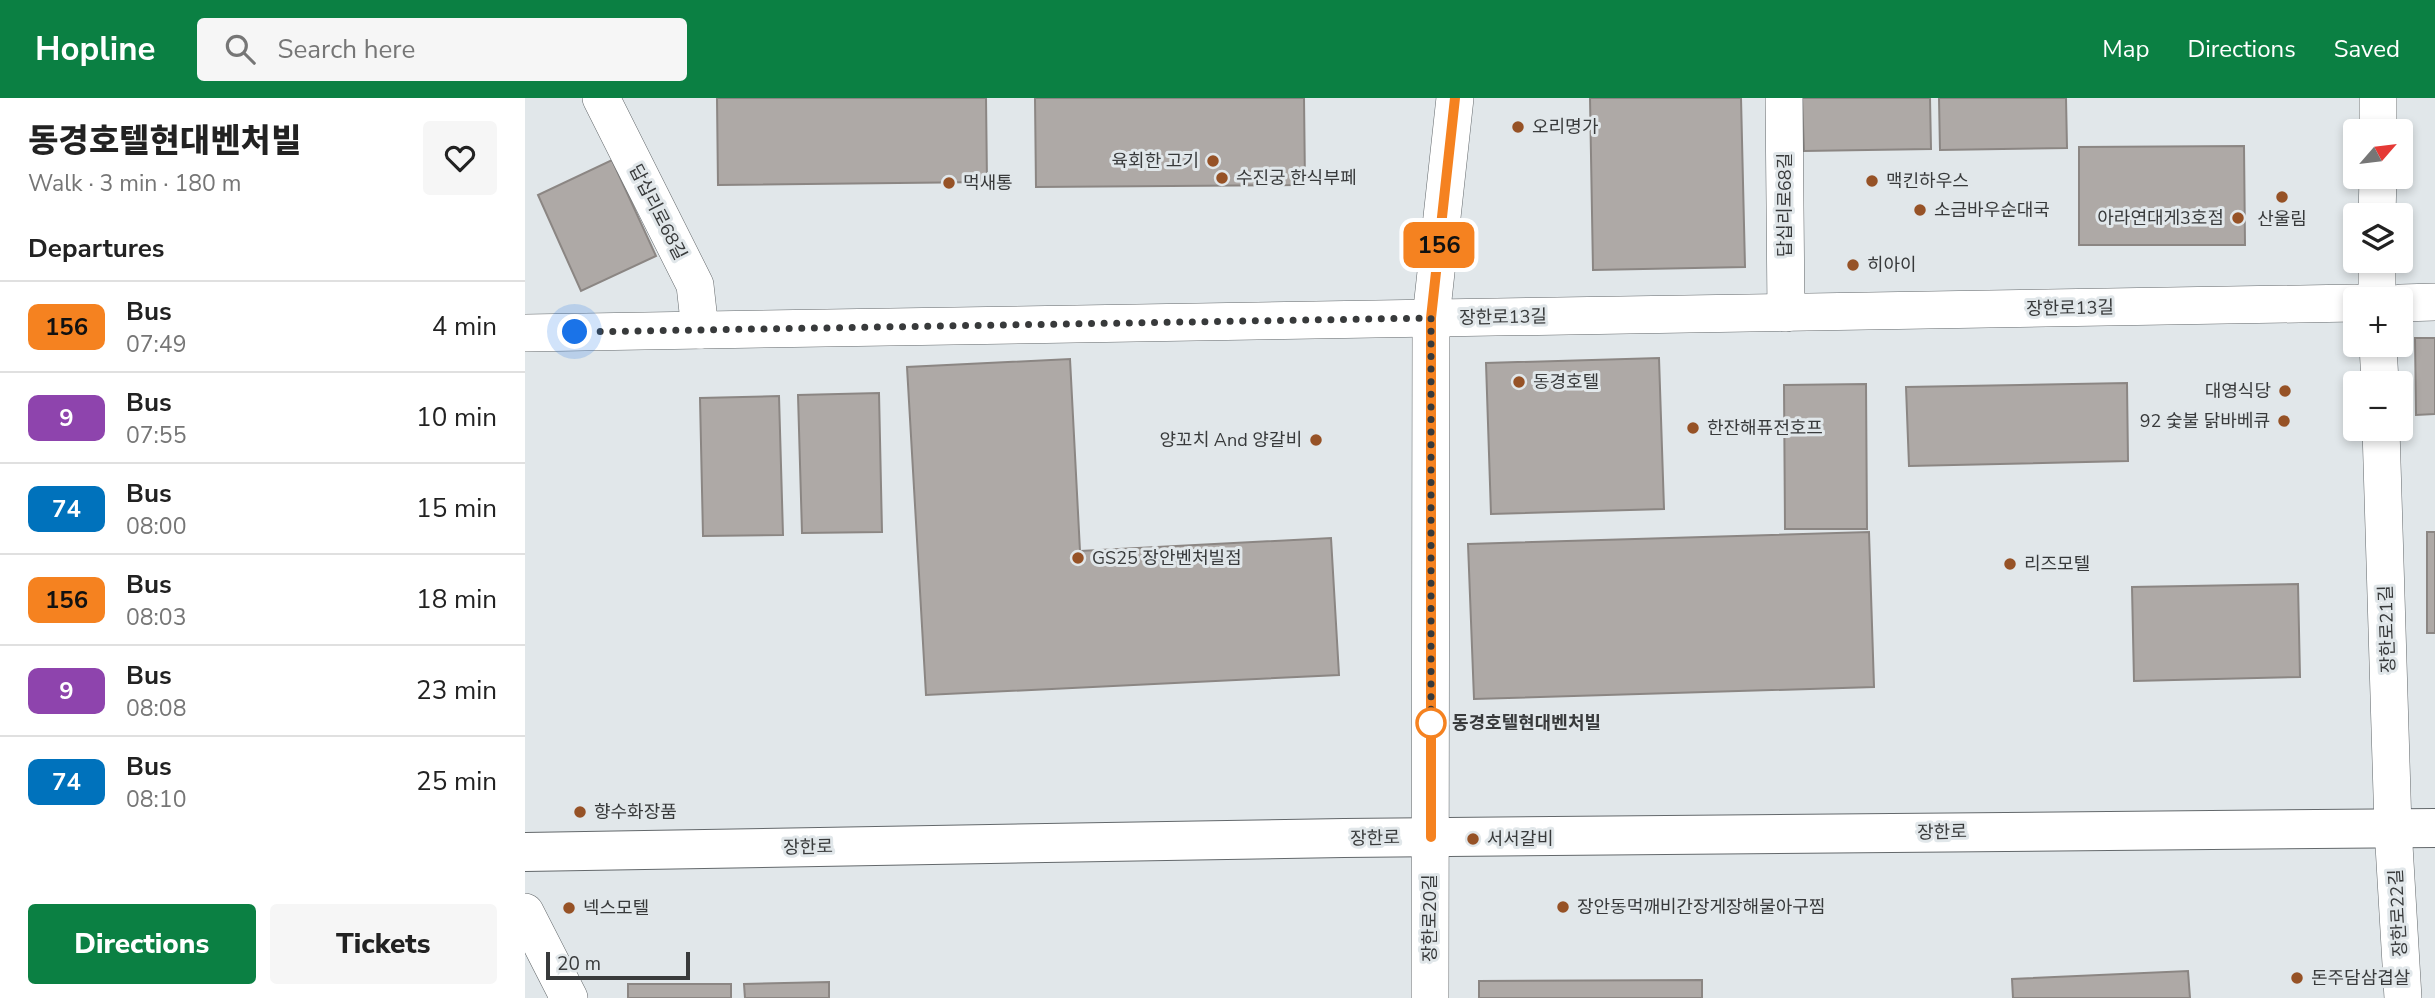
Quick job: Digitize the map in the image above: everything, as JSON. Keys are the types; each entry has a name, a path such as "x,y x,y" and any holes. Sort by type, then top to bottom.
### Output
{"street":[{"name":"답십리로68길","path":"601,98 695,285 700,330"},
{"name":"장한로20길","path":"1430,998 1431,318 1455,98"},
{"name":"답십리로68길","path":"1784,98 1786,313"},
{"path":"2378,98 2378,119"},
{"path":"2413,303 2435,302"},
{"name":"장한로13길","path":"525,333 2343,303"},
{"name":"장한로21길","path":"2381,441 2393,828"},
{"name":"장한로22길","path":"2393,828 2403,998"},
{"name":"장한로","path":"525,852 1431,837 2435,828"},
{"path":"525,912 569,998"}],"building":[{"path":"717,98 986,98 987,182 718,185"},
{"path":"1035,98 1304,98 1305,185 1036,187"},
{"path":"1590,98 1741,98 1745,267 1593,270"},
{"path":"1802,98 1930,98 1931,149 1804,151"},
{"path":"1939,98 2066,98 2067,148 1940,150"},
{"path":"2244,146 2245,245 2079,245 2079,147"},
{"path":"612,160 656,256 581,291 538,195"},
{"path":"2415,338 2435,338 2435,414 2416,415"},
{"path":"1659,358 1664,509 1491,514 1486,363"},
{"path":"1070,359 1080,551 1331,538 1339,675 926,695 907,367"},
{"path":"2127,383 2128,461 1909,466 1906,387"},
{"path":"1866,384 1867,529 1785,529 1784,385"},
{"path":"879,393 882,532 802,533 798,395"},
{"path":"779,396 783,535 703,536 700,398"},
{"path":"1869,532 1874,687 1474,699 1468,544"},
{"path":"2427,532 2435,532 2435,633 2427,633"},
{"path":"2298,584 2300,677 2134,681 2132,587"},
{"path":"2188,971 2190,998 2013,998 2012,979"},
{"path":"1702,980 1702,998 1479,998 1479,981"},
{"path":"829,982 829,998 745,998 744,984"},
{"path":"628,984 731,984 731,998 628,998"}],"bus line":[{"name":"156","path":"1431,837 1431,318 1455,98"}],"place":[{"name":"오리명가","path":"1518,127"},
{"name":"육회한 고기","path":"1213,161"},
{"name":"수진궁 한식부페","path":"1222,178"},
{"name":"맥킨하우스","path":"1872,181"},
{"name":"먹새통","path":"949,183"},
{"name":"산울림","path":"2282,197"},
{"name":"소금바우순대국","path":"1920,210"},
{"name":"아라연대게3호점","path":"2238,218"},
{"name":"히아이","path":"1853,265"},
{"name":"동경호텔","path":"1519,382"},
{"name":"대영식당","path":"2285,391"},
{"name":"92 숯불 닭바베큐","path":"2284,421"},
{"name":"한잔해퓨전호프","path":"1693,428"},
{"name":"양꼬치 And 양갈비","path":"1316,440"},
{"name":"GS25 장안벤처빌점","path":"1078,558"},
{"name":"리즈모텔","path":"2010,564"},
{"name":"동경호텔현대벤처빌","path":"1431,723"},
{"name":"향수화장품","path":"580,812"},
{"name":"서서갈비","path":"1473,839"},
{"name":"장안동먹깨비간장게장해물아구찜","path":"1563,907"},
{"name":"넥스모텔","path":"569,908"},
{"name":"돈주담삼겹살","path":"2297,978"}],"route":[{"path":"575,332 1431,318 1431,728 1431,723"}]}
